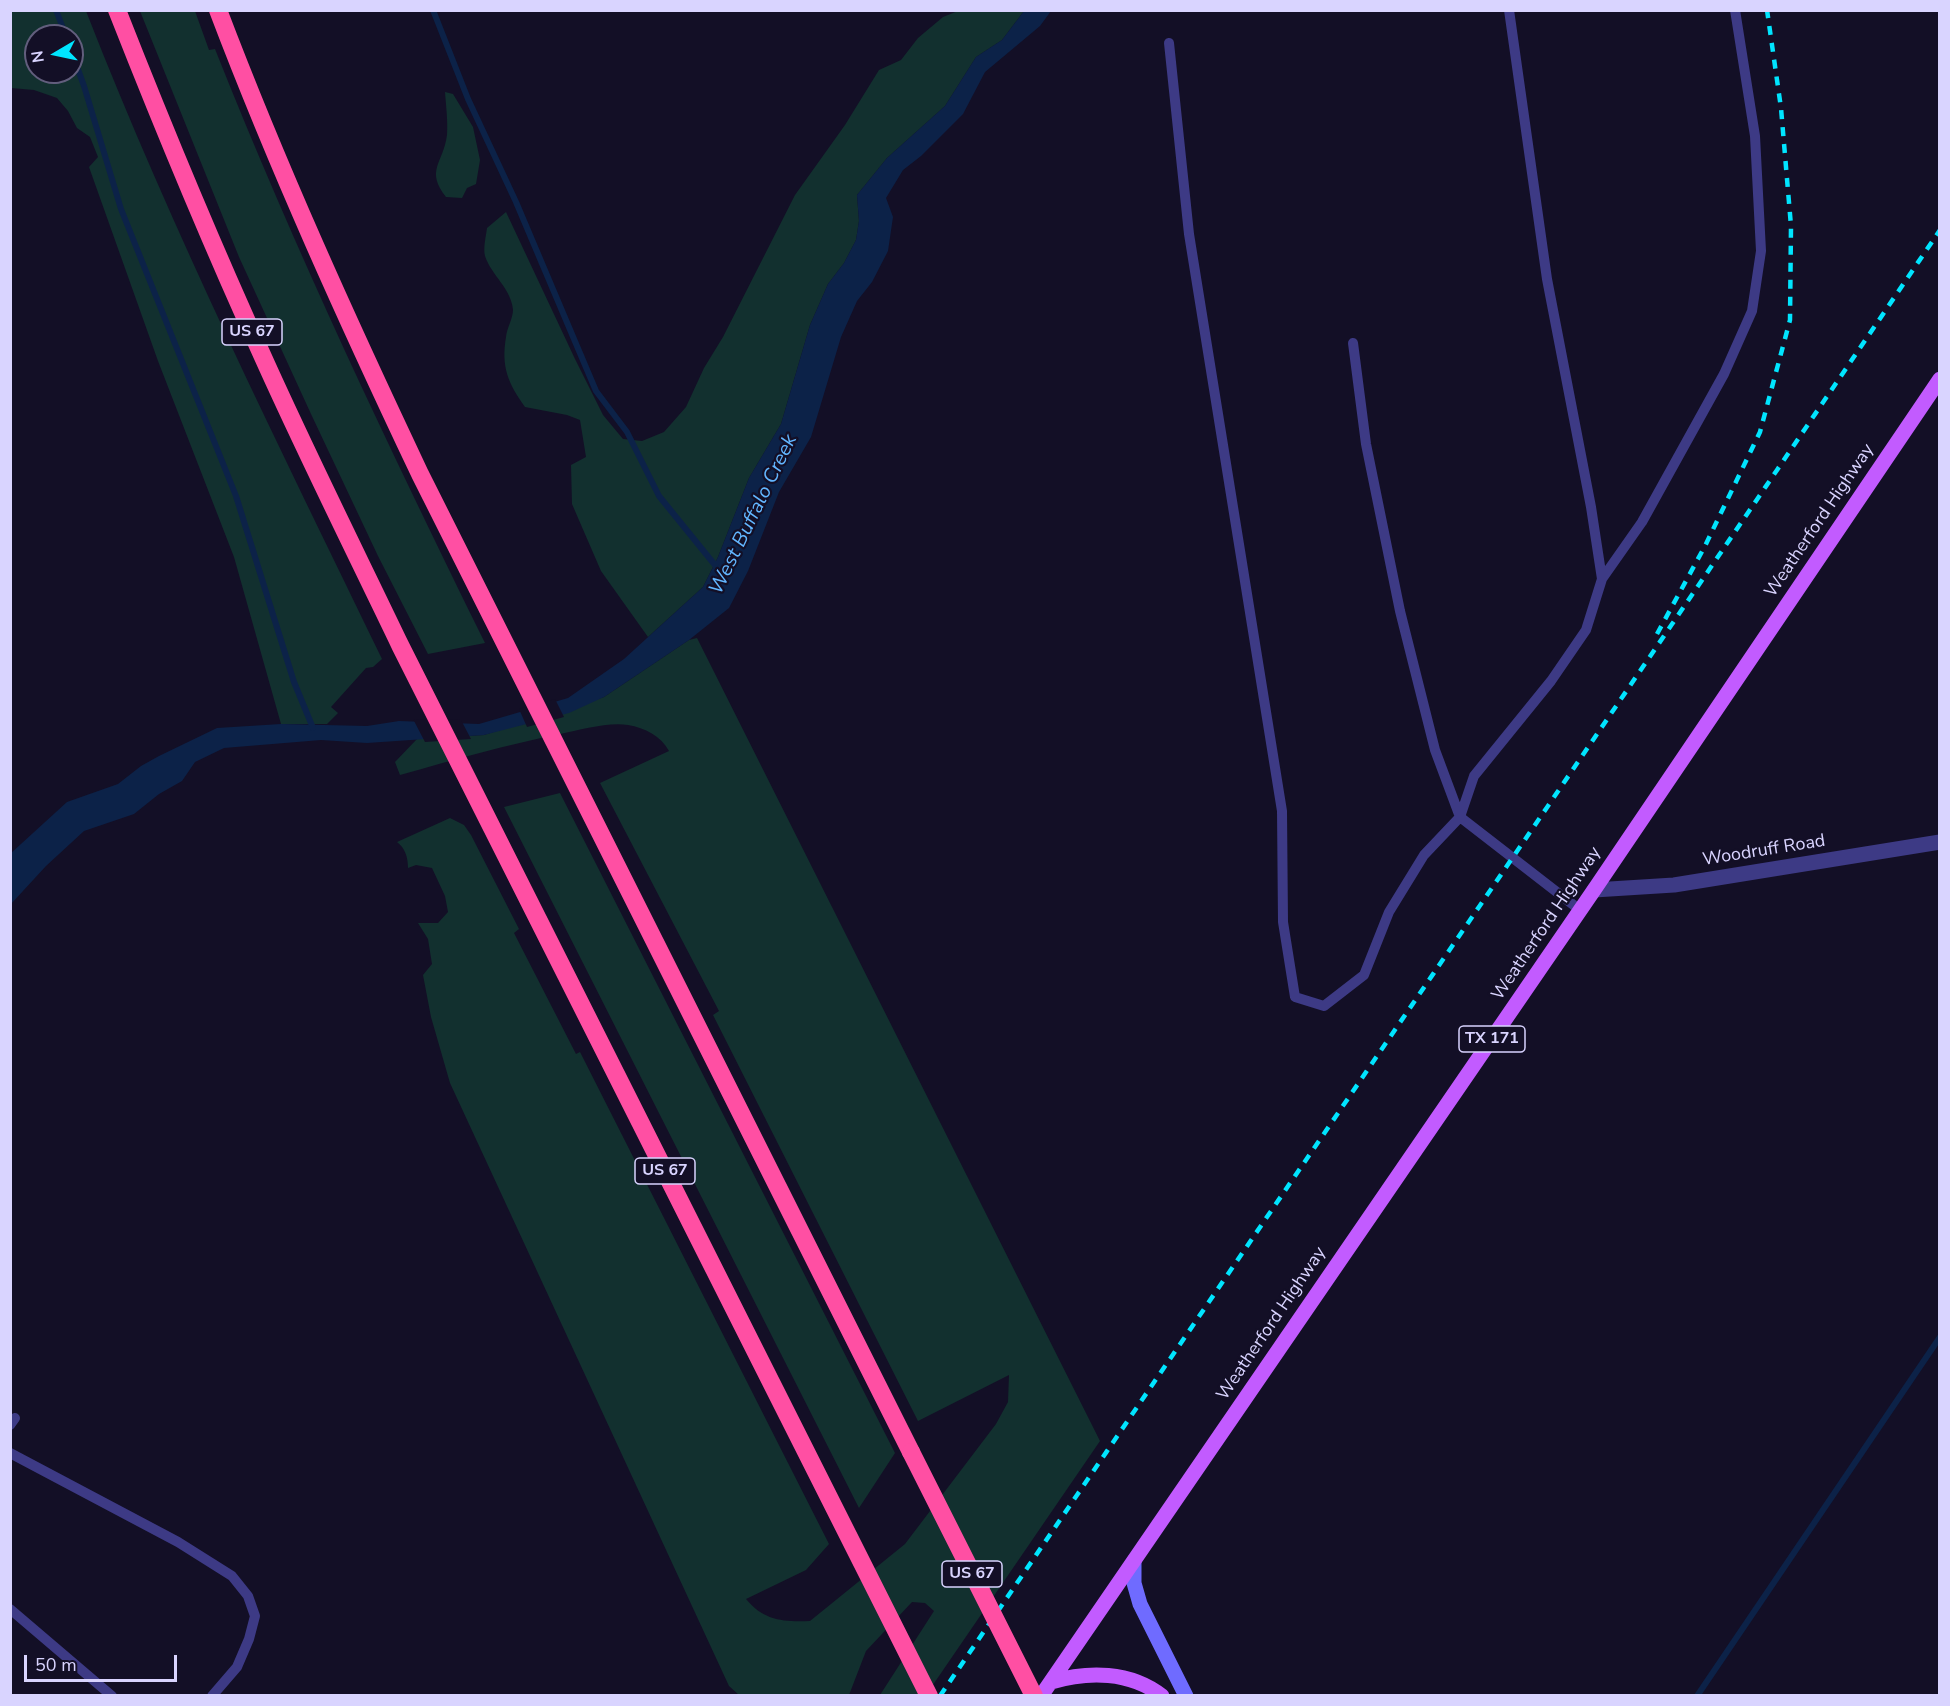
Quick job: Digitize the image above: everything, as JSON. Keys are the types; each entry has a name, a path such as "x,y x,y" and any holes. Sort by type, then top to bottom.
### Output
{"highway":[{"name":"US 67","path":"117,10 166,135 262,357 401,647 929,1695"},
{"name":"US 67","path":"220,14 268,135 355,335 420,474 505,648 1034,1695"}],"main road":[{"name":"Weatherford Highway","path":"1041,1695 1594,890 1940,380"},
{"path":"1134,1561 1134,1583 1140,1604 1186,1695"},
{"path":"1051,1682 1070,1676 1110,1674 1162,1695"}],"street":[{"name":"Woodruff Road","path":"1594,890 1674,885 1940,842"}],"lane":[{"path":"1509,10 1547,279 1591,507 1602,579"},
{"path":"1169,43 1189,234 1282,811 1283,922 1295,997 1324,1006 1364,975 1389,912 1424,855 1460,817 1474,776 1551,681 1586,630 1602,579 1642,522 1724,374 1752,311 1761,251 1755,136 1735,10"},
{"path":"1353,344 1366,444 1400,611 1435,750 1460,817 1580,910"},
{"path":"10,1453 177,1542 232,1576 248,1596 255,1616 249,1639 237,1667 212,1695"},
{"path":"10,1609 112,1695"}],"green space":[{"path":"10,11 86,11 119,94 190,257 382,659 373,667 366,668 331,707 338,713 327,724 281,724 234,557 158,361 89,167 98,157 90,137 77,128 68,111 57,98 34,90 11,88"},
{"path":"140,11 195,11 209,50 215,49 277,200 344,349 485,643 428,654 378,556 239,257"},
{"path":"958,11 1024,11 1002,40 976,57 945,106 887,158 857,195 859,221 856,240 844,263 828,284 810,325 781,424 749,478 718,557 703,587 648,637 601,571 572,504 571,465 586,457 580,420 567,415 525,407 510,382 504,357 513,310 509,295 485,256 487,228 506,212 603,415 623,439 642,441 664,432 686,407 704,368 723,337 795,195 845,125 879,70 901,60 918,38 943,17"},
{"path":"445,92 453,94 473,127 480,160 476,184 467,188 462,198 446,197 437,180 437,167 447,135"},
{"path":"697,638 1100,1441 926,1695 880,1695 934,1611 925,1603 912,1602 866,1651 849,1695 739,1695 729,1686 450,1083 431,1017 423,975 432,964 428,939 418,923 438,923 448,912 445,896 432,868 416,865 408,868 406,853 397,842 450,818 464,825 471,835 519,929 514,933 576,1054 580,1052 829,1544 806,1570 746,1599 760,1612 775,1619 810,1621 905,1544 996,1424 1008,1402 1009,1375 918,1421 713,1015 719,1011 600,783 669,751 662,741 640,728 611,725 520,743 400,775 395,762 417,739 484,735 604,697 689,640"},
{"path":"560,793 895,1453 859,1508 504,807"}],"water":[{"name":"West Buffalo Creek","path":"1024,11 1051,11 1040,26 985,72 963,114 921,156 903,170 886,198 893,217 888,251 872,282 857,301 841,337 811,437 779,492 748,571 729,608 689,640 604,697 569,713 484,735 367,743 321,740 224,748 195,762 182,781 159,794 134,814 84,831 46,866 11,904 10,854 67,802 118,784 141,766 217,728 281,724 367,726 399,721 479,724 568,698 624,659 703,587 718,557 749,478 781,424 810,325 828,284 844,263 856,240 859,221 857,195 887,158 945,106 976,57 1002,40"}],"pier":[{"path":"555,699 564,717 527,727 519,709"},
{"path":"413,719 461,720 471,739 425,742"}],"waterway":[{"path":"56,10 61,24"},
{"name":"West Buffalo Creek","path":"433,10 468,99 516,202 596,391 627,432 659,496 719,570"},
{"path":"83,84 121,209 236,496 294,682 313,728"},
{"path":"1697,1696 1940,1337"}],"railway":[{"path":"1657,634 1705,546 1760,432 1790,320 1791,226 1781,108 1767,10"},
{"path":"940,1696 1940,230"}]}
